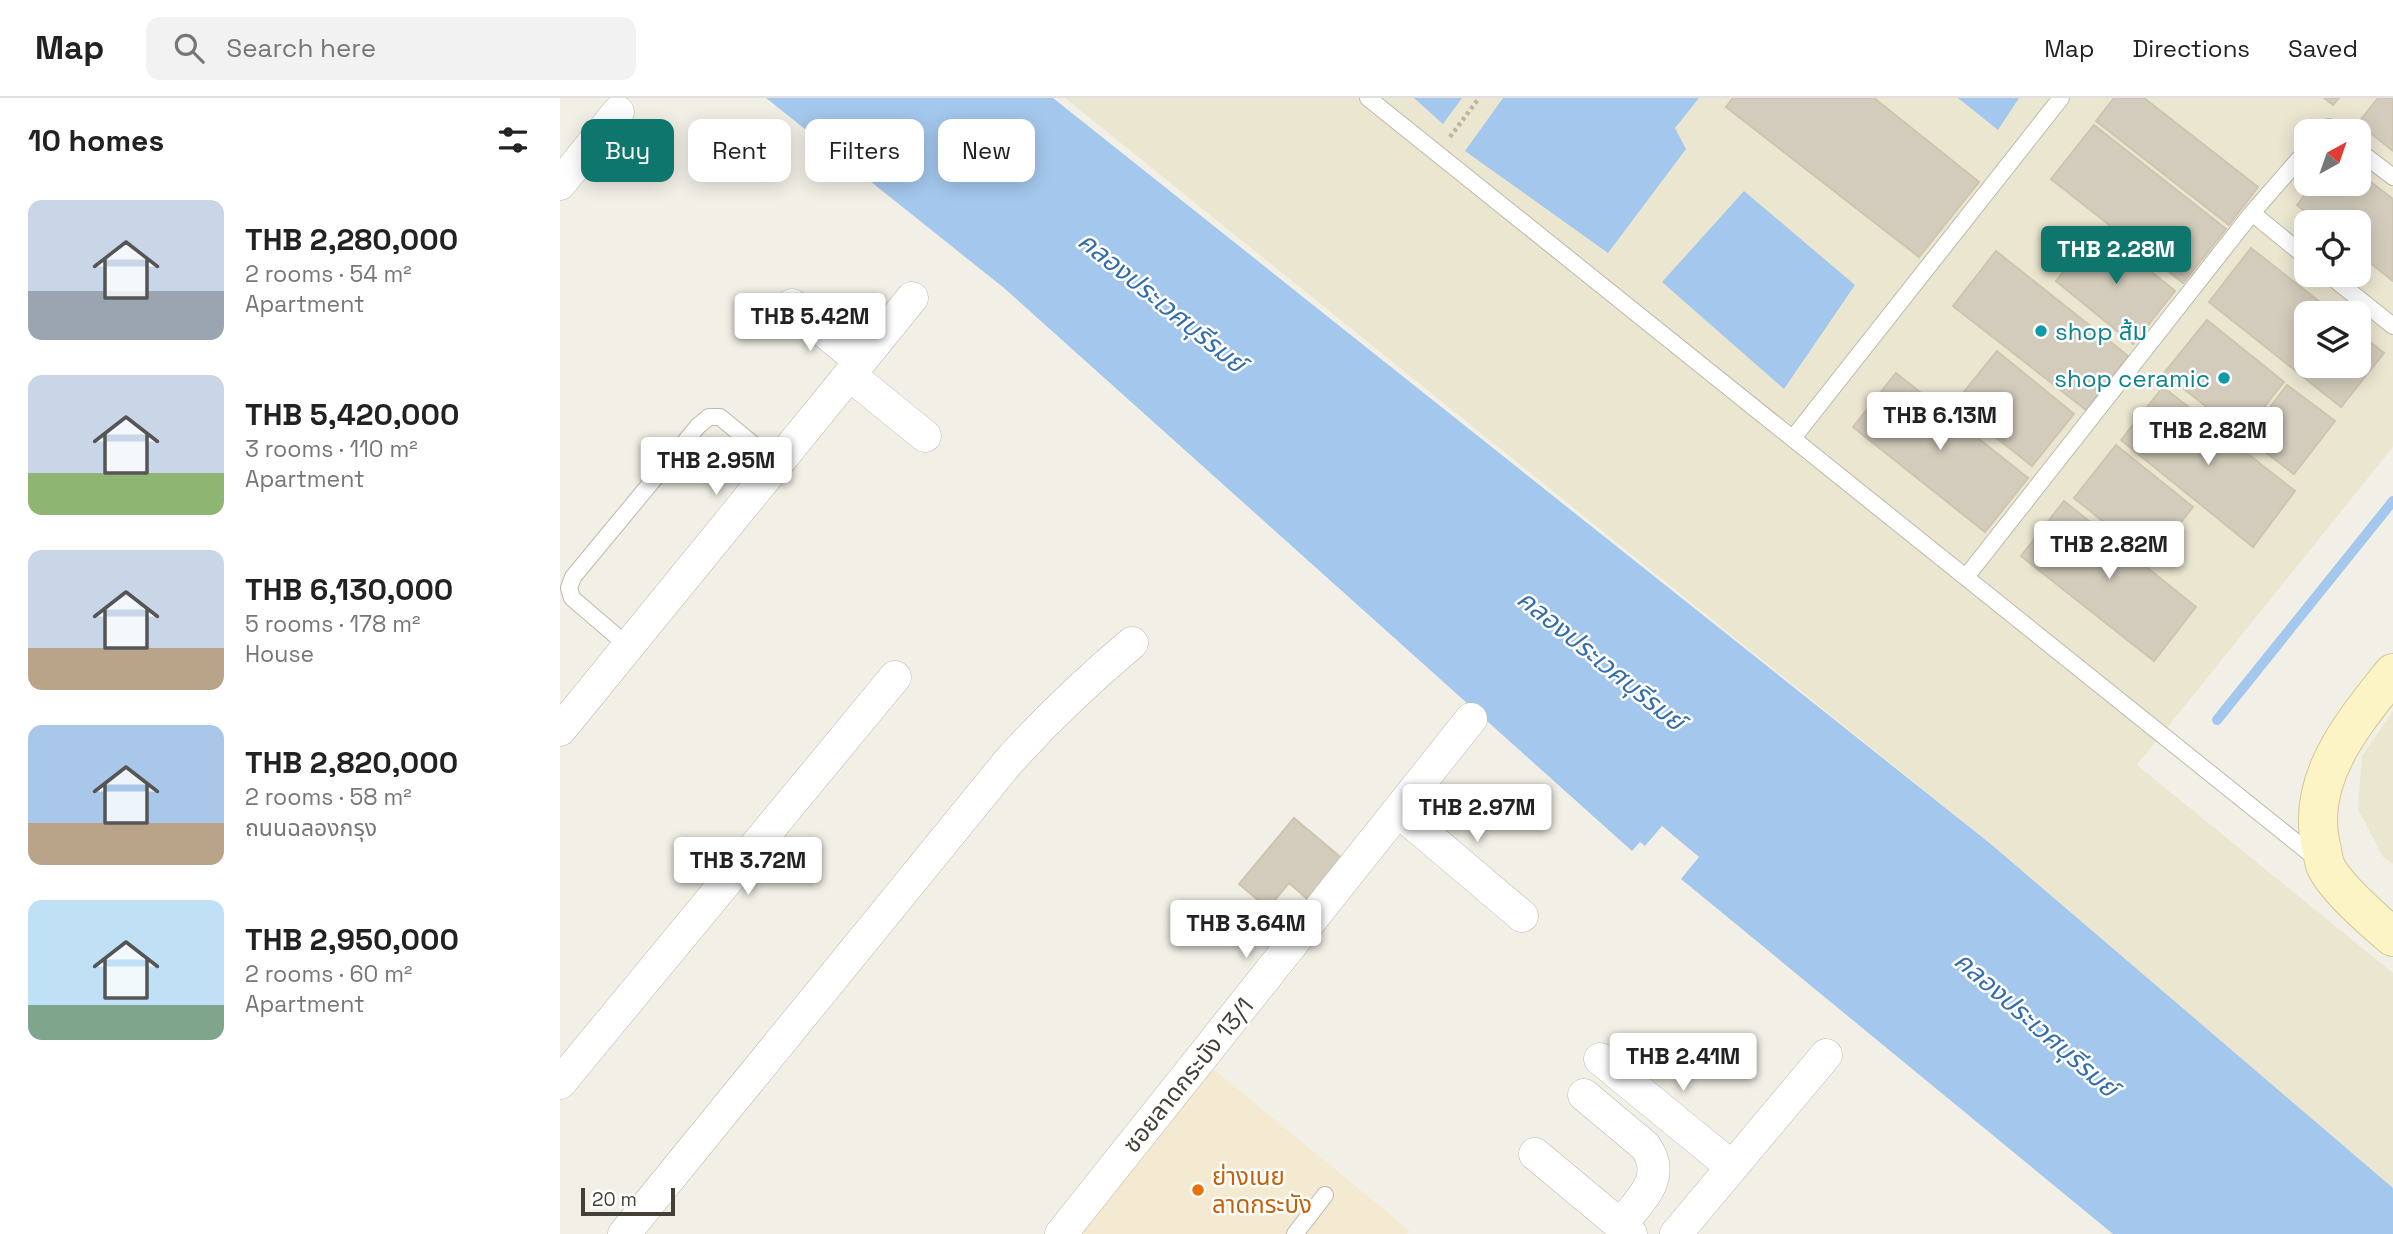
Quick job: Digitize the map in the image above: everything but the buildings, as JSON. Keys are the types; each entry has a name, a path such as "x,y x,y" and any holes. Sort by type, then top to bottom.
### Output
{"main road":[{"path":"2393,673 2338,748 2321,789 2316,826 2326,866 2350,896 2393,937"}],"street":[{"path":"560,184 618,112"},
{"path":"560,730 912,298"},
{"path":"792,305 925,436"},
{"path":"624,1234 1009,761 1080,687 1132,643"},
{"path":"560,1083 895,677"},
{"name":"ซอยลาดกระบัง 13/1","path":"1061,1234 1471,719"},
{"path":"1398,811 1522,916"},
{"path":"1676,1234 1826,1055"},
{"path":"1600,1059 1732,1167"},
{"path":"1535,1154 1626,1230 1653,1180 1655,1166 1652,1156 1645,1146 1584,1095"}],"lane":[{"path":"1368,98 2326,866"},
{"path":"1793,438 2061,98"},
{"path":"2371,160 2393,177"},
{"path":"1966,577 2252,213 2294,165"},
{"path":"2252,213 2294,247"},
{"path":"2344,287 2393,326"},
{"path":"628,646 572,598 569,588 573,577 698,426 709,417 720,417 777,464"},
{"path":"1295,1234 1325,1195"}],"path":[{"path":"1438,153 1479,98"}],"shaded area":[{"path":"1065,98 2393,98 2393,447 2137,765 2393,973 2393,1188 1992,845"},
{"path":"2393,711 2393,864 2383,857 2358,809 2362,756"},
{"path":"1211,1067 1410,1231 1407,1234 1073,1234"}],"water":[{"name":"คลองประเวศบุรีรมย์","path":"766,98 1053,98 1992,845 2393,1188 2393,1234 2113,1234 1681,879 1699,857 1662,826 1645,846 1640,842 1632,851 1004,288 871,182 924,182 924,119 805,119 805,129"},
{"path":"1414,98 1462,98 1443,124"},
{"path":"1503,98 1699,98 1675,128 1686,149 1608,253 1465,151"},
{"path":"1958,98 2019,98 1998,130"},
{"path":"1744,191 1855,285 1784,389 1662,282"}],"waterway":[{"path":"2217,720 2393,501"}],"place":[{"name":"shop ส้ม","path":"2041,331"},
{"name":"shop ceramic","path":"2224,378"},
{"name":"ย่างเนย ลาดกระบัง","path":"1198,1190"}]}
